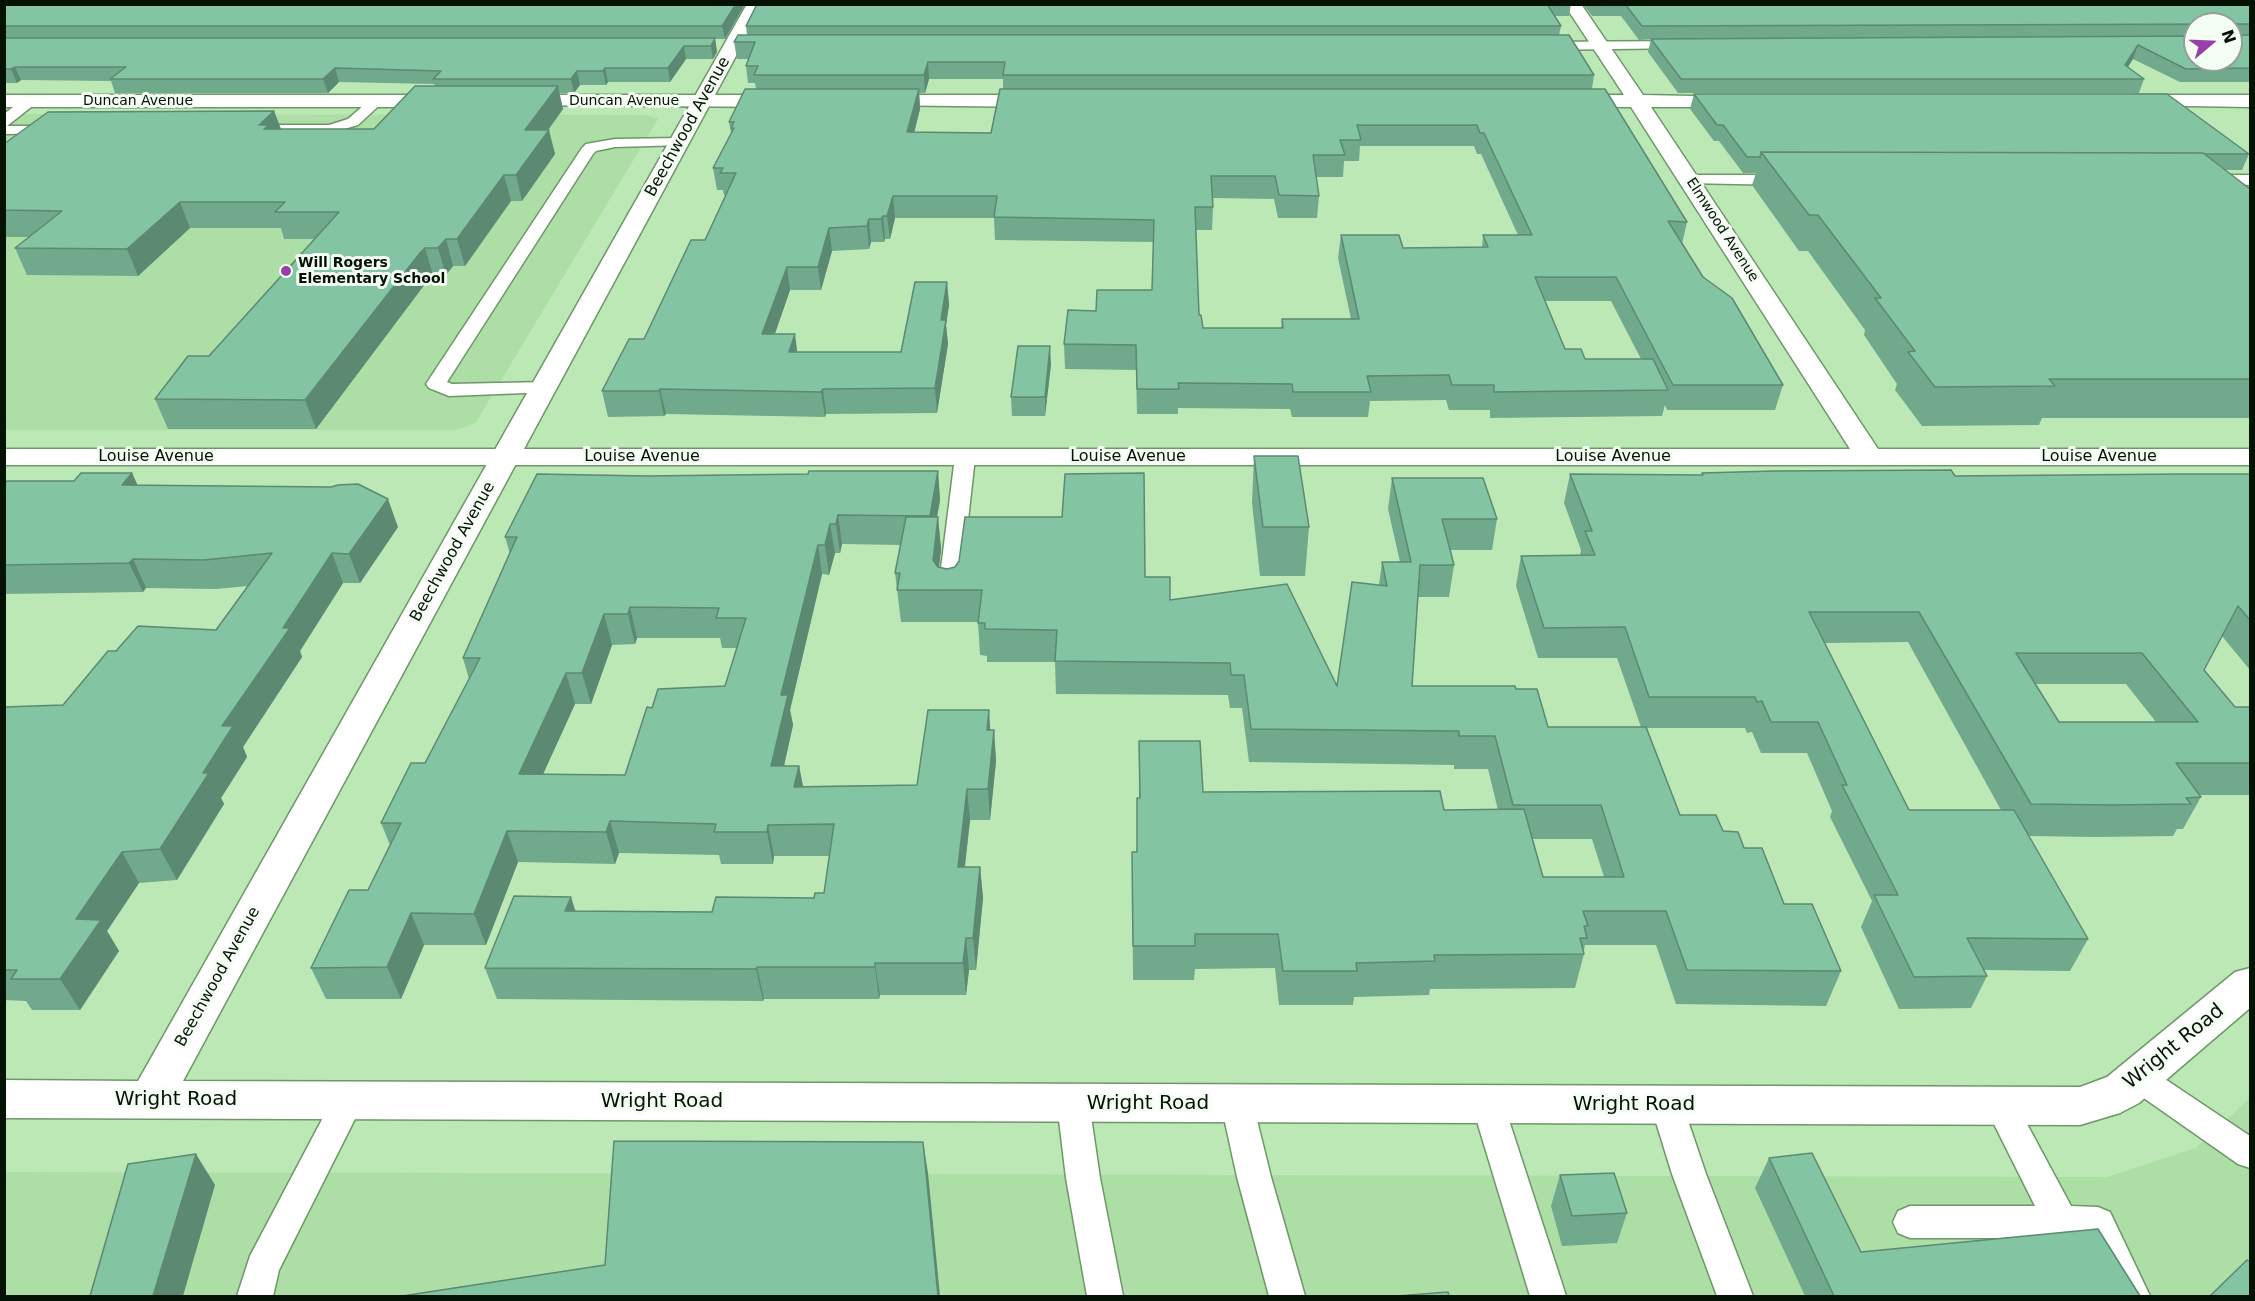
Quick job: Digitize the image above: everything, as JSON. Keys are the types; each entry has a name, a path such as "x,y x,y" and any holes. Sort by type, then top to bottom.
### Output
{"street":[{"name":"Beechwood Avenue","path":"150,1100 756,4"},
{"name":"Elmwood Avenue","path":"1572,4 1690,180 1869,457"},
{"name":"Duncan Avenue","path":"4,101 460,101"},
{"name":"Duncan Avenue","path":"496,101 805,101"},
{"path":"861,101 1062,101"},
{"path":"1553,101 1755,101"},
{"path":"2109,101 2250,101"},
{"name":"Louise Avenue","path":"4,457 2250,457"},
{"name":"Wright Road","path":"4,1099 2080,1106 2104,1100 2139,1078 2250,984"}],"lane":[{"path":"1528,46 1694,45"},
{"path":"4,122 30,101"},
{"path":"235,129 330,129 353,122 377,101"},
{"path":"4,130 15,132 69,129"},
{"path":"544,388 449,390 436,384 587,151 597,146 615,143 680,142"},
{"path":"1690,180 1797,180"},
{"path":"2191,180 2250,180"},
{"path":"949,592 965,457"},
{"path":"2139,1078 2250,1154"},
{"path":"255,1296 262,1268 348,1101"},
{"path":"1073,1103 1083,1178 1105,1296"},
{"path":"1237,1104 1254,1177 1287,1296"},
{"path":"1488,1105 1548,1296"},
{"path":"1667,1106 1689,1174 1735,1296"},
{"path":"2001,1106 2061,1221"},
{"path":"1910,1222 2061,1221 2098,1223 2132,1296"}],"shaded area":[{"name":"Will Rogers Elementary School","path":"5,114 647,115 658,119 476,422 468,426 456,430 5,430"},
{"path":"2250,1098 2250,1296 5,1296 5,1172 2107,1177 2196,1148"}],"building":[{"path":"4,4 736,4 722,26 4,26"},
{"path":"757,4 1547,4 1561,26 746,26"},
{"path":"1625,4 2250,4 2250,24 2243,24 2243,12 2183,12 2183,24 1642,26"},
{"path":"738,35 1569,35 1594,75 1003,75 1005,62 928,62 924,75 754,75 758,66 746,66 755,42 734,42"},
{"path":"2243,35 2250,35 2250,68 2243,68"},
{"path":"2183,36 2183,68 2138,45 2125,65 2144,79 1681,79 1651,39"},
{"path":"4,38 715,38 711,46 684,46 668,68 605,68 603,71 577,71 571,79 433,79 441,71 335,68 323,79 110,79 126,67 15,67 4,69"},
{"path":"415,86 558,86 525,130 549,130 516,175 504,175 457,239 446,239 438,248 425,248 420,253 305,400 155,399 188,356 209,356 339,212 275,212 285,202 180,202 127,249 15,248 62,211 4,210 4,144 48,112 274,111 259,125 269,125 264,129 374,129"},
{"path":"745,89 919,89 907,132 991,133 1000,89 1605,89 1687,222 1668,221 1703,277 1732,298 1783,385 1673,385 1616,277 1535,277 1565,349 1581,349 1585,359 1653,359 1668,390 1494,392 1494,385 1452,385 1449,375 1367,376 1371,392 1293,392 1292,384 1178,383 1179,389 1137,389 1136,345 1064,344 1068,310 1096,311 1097,290 1152,290 1154,220 994,217 997,196 893,196 887,216 881,219 869,219 867,226 829,228 818,267 787,267 762,334 795,334 789,352 901,352 915,282 947,282 941,320 946,320 935,388 823,389 821,392 660,389 659,391 602,391 629,339 644,339 691,240 705,240 736,173 720,173 723,168 713,168 734,128 731,128 734,122 729,122","holes":["1357,125 1477,125 1480,133 1484,133 1532,235 1483,235 1488,247 1403,248 1399,235 1341,235 1359,319 1282,319 1283,328 1203,328 1201,315 1199,315 1195,207 1213,207 1211,176 1275,176 1279,195 1319,196 1313,155 1345,155 1340,140 1361,140"]},
{"path":"1694,94 2167,94 2249,154 1761,152 1760,157 1747,157 1723,125 1717,125"},
{"path":"1761,152 2203,153 2250,189 2250,379 2049,379 2055,386 1935,387 1908,352 1915,351 1875,298 1881,298 1818,215 1809,215"},
{"path":"1018,346 1050,346 1045,397 1011,397"},
{"path":"1254,456 1298,456 1309,527 1263,527"},
{"path":"1951,470 1955,476 2250,474 2250,620 2238,606 2204,670 2235,707 2250,707 2250,763 2176,763 2201,797 2186,798 2191,804 2031,804 1919,612 1809,612 1909,810 2014,810 2088,939 1967,938 1987,976 1914,977 1874,895 1898,895 1842,785 1847,785 1818,722 1771,722 1762,701 1757,702 1755,697 1649,697 1625,627 1544,628 1521,556 1595,555 1585,531 1592,531 1570,474 1703,475 1702,473","holes":["2016,653 2142,653 2198,722 2059,722"]},
{"path":"809,471 938,471 930,516 838,515 836,524 830,524 825,545 818,545 781,695 788,695 771,766 799,766 794,787 917,785 928,710 989,710 987,730 994,730 988,789 967,789 958,867 980,867 973,938 966,938 963,963 875,963 875,967 757,967 756,969 485,968 514,896 571,897 565,911 712,912 716,897 814,898 815,893 824,893 834,824 768,825 767,832 714,832 716,824 610,821 606,832 507,831 474,914 411,913 387,967 311,968 349,890 368,890 401,823 381,823 411,763 425,763 480,658 463,658 517,537 505,537 537,474 648,476 808,474","holes":["630,607 719,608 716,618 746,618 725,686 658,689 652,708 647,707 625,775 519,774 566,673 582,673 604,614 628,614"]},
{"path":"81,473 132,473 122,485 331,487 358,484 388,499 349,554 332,553 283,628 290,628 222,726 233,726 203,773 209,773 160,849 122,852 76,919 101,920 60,979 11,979 17,970 4,970 4,707 63,705 108,651 116,651 138,626 216,630 272,553 204,560 133,559 129,563 4,565 4,484 7,481 74,481"},
{"path":"1144,473 1145,577 1170,577 1170,600 1287,584 1337,686 1352,582 1387,586 1382,562 1411,562 1392,478 1483,478 1497,519 1442,519 1454,565 1420,565 1412,686 1515,686 1516,689 1537,689 1548,727 1646,727 1680,815 1716,815 1723,831 1738,832 1744,848 1762,848 1784,904 1812,904 1841,971 1687,970 1666,911 1583,911 1588,926 1584,926 1587,938 1580,938 1584,954 1434,955 1435,961 1356,963 1357,971 1283,971 1278,934 1195,934 1195,946 1133,946 1132,852 1137,852 1137,798 1140,798 1139,741 1200,741 1203,792 1440,791 1444,810 1524,809 1543,877 1624,877 1601,805 1513,805 1495,736 1459,736 1459,731 1251,729 1244,675 1231,675 1230,663 1055,661 1057,630 985,629 985,623 978,623 982,590 897,590 900,573 895,573 906,517 938,517 933,560 938,567 947,569 955,567 959,561 965,517 1062,517 1065,474"},
{"path":"614,1141 923,1142 938,1296 402,1296 605,1265"},
{"path":"1812,1153 1861,1252 2098,1229 2140,1296 1834,1296 1769,1158"},
{"path":"196,1154 153,1296 90,1296 128,1164"},
{"path":"1614,1173 1627,1213 1572,1216 1560,1175"},
{"path":"2247,1260 2250,1262 2250,1296 2210,1296"},
{"path":"1448,1292 1449,1296 1397,1296"}],"place":[{"name":"Will Rogers Elementary School","path":"286,271"}]}
